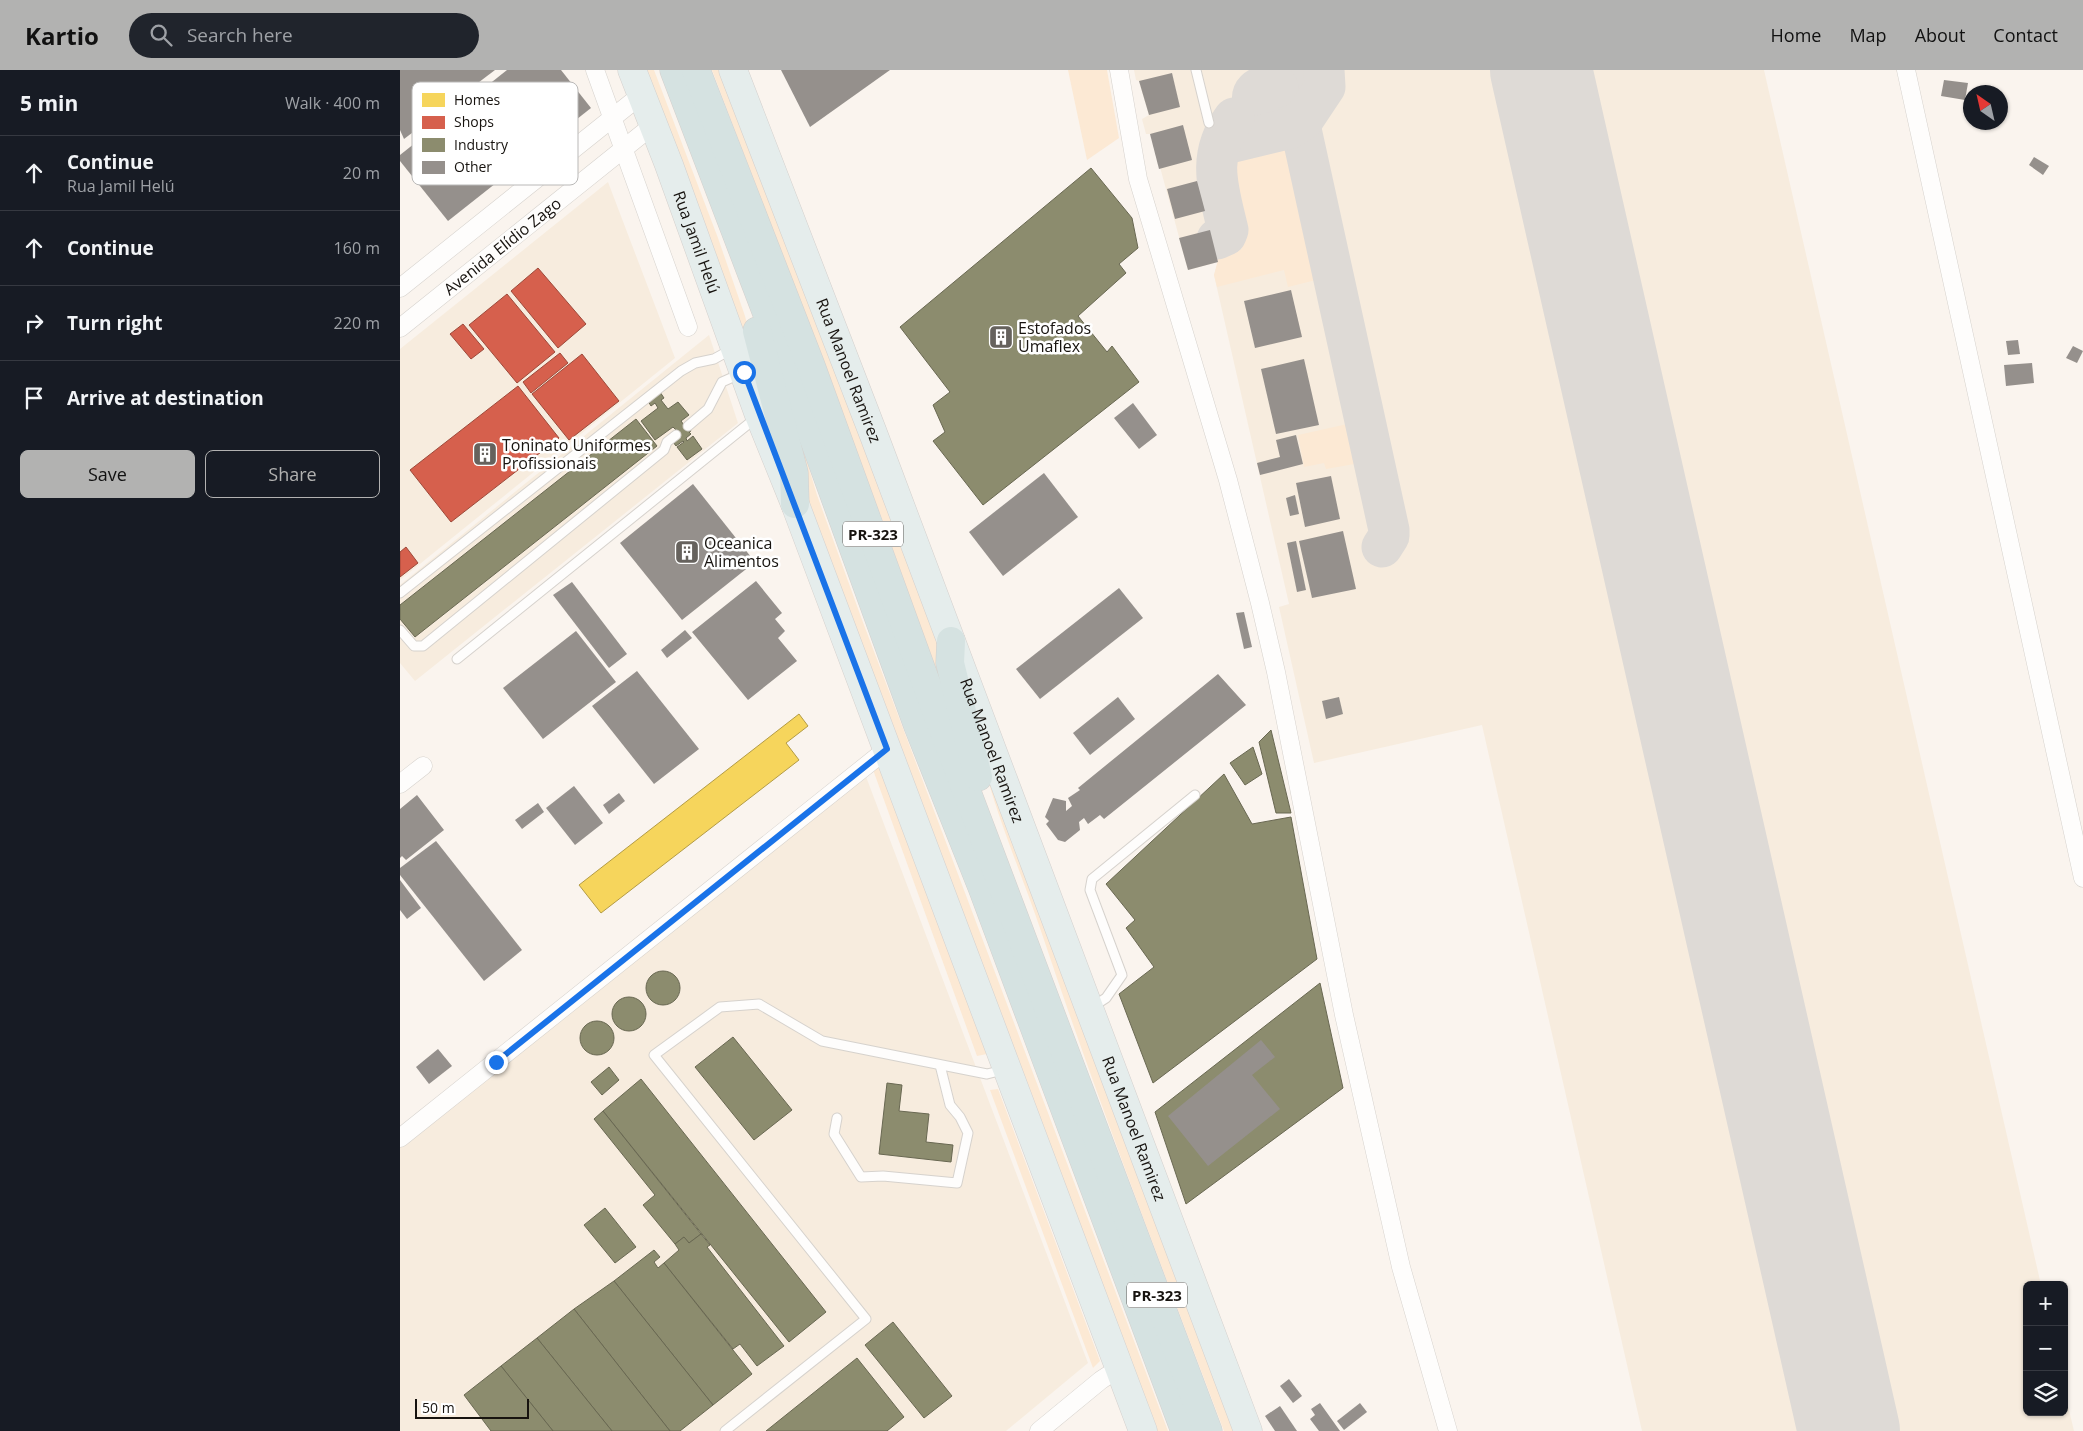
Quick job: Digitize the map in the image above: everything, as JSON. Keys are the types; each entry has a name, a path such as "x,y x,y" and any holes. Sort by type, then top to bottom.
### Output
{"highway":[{"name":"PR-323","path":"674,70 792,381 918,726 982,887 1185,1431"},
{"name":"PR-323","path":"696,70 814,373 939,718 1047,1000 1102,1152 1208,1431"},
{"path":"740,247 739,262 794,473 795,504"},
{"path":"951,641 950,663 973,759 984,798 1033,925 1047,1000"}],"main road":[{"name":"Rua Manoel Ramirez","path":"733,70 873,433 1248,1431"},
{"name":"Rua Jamil Helú","path":"636,82 669,166 759,415 795,504 1121,1368 1143,1431"}],"street":[{"path":"595,70 688,327"},
{"path":"1118,70 1138,179 1228,480 1260,603 1280,692 1344,1015 1401,1267 1448,1431"},
{"path":"1906,70 2083,878"},
{"name":"Avenida Elídio Zago","path":"578,146 612,119 636,82"},
{"name":"Avenida Elídio Zago","path":"578,184 652,126"},
{"name":"Avenida Elídio Zago","path":"400,288 529,185"},
{"name":"Avenida Elídio Zago","path":"400,328 576,185"},
{"path":"400,1138 887,749"},
{"path":"400,784 423,766"},
{"path":"1038,1431 1101,1380 1121,1368"}],"lane":[{"path":"1196,70 1208,124"},
{"path":"400,593 681,371 695,363 714,359 734,347"},
{"path":"688,426 708,409 722,382 744,372"},
{"path":"457,659 759,415"},
{"path":"400,630 414,646 423,646 664,450 668,442 676,435"},
{"path":"1089,1009 1106,998 1122,975 1090,890 1092,879 1195,795"},
{"path":"725,1431 866,1319 654,1055 720,1006 759,1004 822,1041 987,1074 1008,1069"},
{"path":"837,1118 834,1134 861,1177 883,1176 957,1183 968,1133 960,1117 950,1105 940,1065"}],"shaded area":[{"path":"641,70 654,70 718,238 745,316 767,401"},
{"path":"712,70 726,70 932,619 956,722 953,723 885,527"},
{"path":"1068,70 1107,70 1119,138 1087,160"},
{"path":"1134,70 1764,70 2040,1281 2023,1281 2023,1416 2068,1416 2068,1406 2074,1431 1642,1431 1482,725 1314,763 1279,607 1289,604 1214,275 1218,262 1188,270 1151,134 1146,134 1142,119 1149,115 1139,81 1136,80"},
{"path":"1287,139 1320,279 1288,287 1284,270 1217,287 1214,275 1219,256 1242,249 1228,187 1224,159 1237,150"},
{"path":"608,182 675,358 400,580 400,349"},
{"path":"709,335 738,423 415,681 400,663 400,585"},
{"path":"1352,423 1360,463 1326,469 1324,463 1304,467 1298,435"},
{"path":"797,429 817,495 861,617 1168,1431 1154,1431 809,508"},
{"path":"979,745 1238,1431 1224,1431 1062,994 999,816"},
{"path":"880,764 987,1054 977,1056 872,767"},
{"path":"865,774 1088,1363 1006,1431 400,1431 400,1145"},
{"path":"998,1089 1100,1361 1093,1368 990,1090"}],"building: Homes":[{"path":"799,714 808,726 786,743 799,760 601,913 579,885"}],"building: Shops":[{"path":"538,268 586,324 558,348 511,291"},
{"path":"507,294 555,352 517,383 469,325"},
{"path":"463,324 484,349 471,359 450,334"},
{"path":"560,353 568,363 531,393 523,382"},
{"path":"582,354 619,401 569,440 532,394"},
{"name":"Toninato Uniformes Profissionais","path":"518,386 559,438 451,522 410,470"},
{"path":"406,547 418,563 400,577 400,552"}],"building: Industry":[{"name":"Estofados Umaflex","path":"1091,168 1132,218 1138,248 1119,264 1126,273 1078,316 1107,352 1112,346 1139,382 983,505 933,441 945,432 933,405 950,392 900,327"},
{"path":"660,392 664,398 661,400 668,409 678,402 689,415 681,421 691,431 689,432 691,434 686,438 687,441 693,436 702,449 687,460 677,447 684,442 676,446 673,442 673,432 676,430 673,427 655,440 641,421 658,408 655,403 651,406 648,401"},
{"path":"636,419 657,446 415,637 400,619 400,605"},
{"path":"1271,730 1291,813 1276,813 1259,742"},
{"path":"1253,747 1262,774 1245,785 1230,763"},
{"path":"1224,774 1252,824 1291,817 1317,959 1153,1083 1119,994 1154,967 1126,928 1135,920 1106,884"},
{"path":"663,971 670,972 675,976 679,981 679,995 675,1000 670,1004 663,1005 656,1004 651,1000 647,995 646,988 647,981 651,976 656,972"},
{"path":"1320,983 1343,1088 1186,1204 1155,1112"},
{"path":"629,997 636,998 641,1002 645,1007 645,1021 641,1026 636,1030 629,1031 622,1030 617,1026 613,1021 612,1014 613,1007 617,1002 622,998"},
{"path":"597,1021 604,1022 609,1026 613,1031 613,1045 609,1050 604,1054 597,1055 590,1054 585,1050 581,1045 580,1038 581,1031 585,1026 590,1022"},
{"path":"733,1037 792,1110 754,1140 695,1067"},
{"path":"609,1067 619,1080 602,1095 591,1082"},
{"path":"641,1079 826,1312 789,1342 603,1111"},
{"path":"887,1083 902,1085 899,1111 929,1114 926,1142 953,1145 951,1162 879,1154"},
{"path":"603,1111 701,1234 689,1243 684,1237 675,1244 643,1205 655,1195 594,1119"},
{"path":"605,1208 636,1247 615,1263 584,1225"},
{"path":"701,1234 710,1245 707,1247 784,1346 757,1366 740,1344 733,1349 664,1263 679,1250 675,1244 684,1237 689,1243"},
{"path":"654,1250 660,1257 654,1262 658,1268 664,1263 752,1374 713,1405 614,1281"},
{"path":"614,1281 713,1405 680,1431 670,1431 574,1309"},
{"path":"574,1309 670,1431 612,1431 537,1338"},
{"path":"893,1322 952,1396 924,1418 865,1345"},
{"path":"537,1338 612,1431 553,1431 501,1366"},
{"path":"857,1358 904,1417 887,1431 766,1431"},
{"path":"501,1366 553,1431 491,1431 464,1395"}],"building: Other":[{"path":"400,70 495,70 479,82 412,82 412,133 404,139 400,130"},
{"path":"507,70 561,70 570,82 492,82"},
{"path":"781,70 890,70 810,127"},
{"path":"1172,73 1180,107 1149,115 1139,81"},
{"path":"1944,80 1968,83 1968,85 1963,85 1963,100 1941,96"},
{"path":"578,92 591,108 578,118"},
{"path":"1183,125 1192,160 1159,169 1150,134"},
{"path":"412,145 412,176 400,161 400,155"},
{"path":"2034,157 2049,166 2043,175 2029,165"},
{"path":"1197,181 1205,211 1175,219 1167,189"},
{"path":"419,185 494,185 448,221"},
{"path":"1210,230 1218,262 1188,270 1179,238"},
{"path":"1291,290 1302,337 1255,348 1244,301"},
{"path":"2018,340 2020,354 2008,355 2006,341"},
{"path":"2073,346 2083,351 2077,363 2066,358"},
{"path":"1304,359 1319,425 1276,434 1261,369"},
{"path":"2032,363 2034,383 2006,386 2004,365"},
{"path":"1133,403 1157,435 1139,449 1114,418"},
{"path":"1296,435 1303,464 1260,475 1257,463 1280,457 1276,440"},
{"path":"1044,473 1078,517 1003,576 969,532"},
{"path":"1331,476 1340,519 1305,527 1296,483"},
{"name":"Oceanica Alimentos","path":"693,484 755,562 682,620 620,543"},
{"path":"1295,495 1299,514 1290,516 1286,498"},
{"path":"1343,531 1356,589 1312,598 1299,541"},
{"path":"1296,541 1306,590 1297,592 1287,543"},
{"path":"756,581 782,613 775,619 785,631 778,638 797,661 748,700 692,632"},
{"path":"572,582 627,654 609,668 553,595"},
{"path":"1119,588 1143,618 1040,699 1016,669"},
{"path":"1244,612 1252,647 1244,649 1236,613"},
{"path":"685,630 692,638 667,658 661,650"},
{"path":"576,631 616,682 543,739 503,688"},
{"path":"637,671 699,749 654,784 592,706"},
{"path":"1218,674 1246,705 1104,819 1100,815 1088,824 1084,818 1079,822 1080,830 1065,842 1058,840 1046,824 1049,821 1045,817 1053,798 1066,801 1066,811 1072,806 1068,798 1080,790 1078,788"},
{"path":"1118,697 1135,719 1090,755 1073,733"},
{"path":"1339,697 1343,714 1326,719 1322,701"},
{"path":"574,786 603,823 575,845 546,808"},
{"path":"619,793 625,801 609,814 603,805"},
{"path":"417,795 444,830 406,860 402,856 400,858 400,809"},
{"path":"538,803 544,812 522,829 515,820"},
{"path":"436,841 522,950 484,981 400,875 400,868"},
{"path":"400,880 421,908 407,919 400,910"},
{"path":"1261,1040 1275,1057 1252,1075 1280,1109 1208,1166 1168,1116"},
{"path":"438,1049 452,1066 429,1084 416,1067"},
{"path":"1289,1379 1302,1396 1293,1403 1280,1386"},
{"path":"1320,1403 1340,1431 1319,1431 1310,1419 1315,1415 1311,1409"},
{"path":"1360,1403 1367,1412 1344,1430 1337,1421"},
{"path":"1280,1406 1297,1431 1275,1431 1265,1416"}],"taxiway":[{"path":"1288,70 1389,530 1389,536 1382,547"},
{"path":"1229,143 1291,128 1303,120 1325,87 1324,70"},
{"path":"1257,112 1252,99 1255,91 1265,86 1278,87"},
{"path":"1217,239 1226,235 1228,230 1218,186 1217,159 1225,132 1234,118"}],"runway":[{"path":"1541,70 1849,1431"}],"place":[{"name":"Estofados Umaflex","path":"1001,337"},
{"name":"Toninato Uniformes Profissionais","path":"485,454"},
{"name":"Oceanica Alimentos","path":"687,552"}],"route":[{"path":"496,1062 887,749 744,372"}]}
